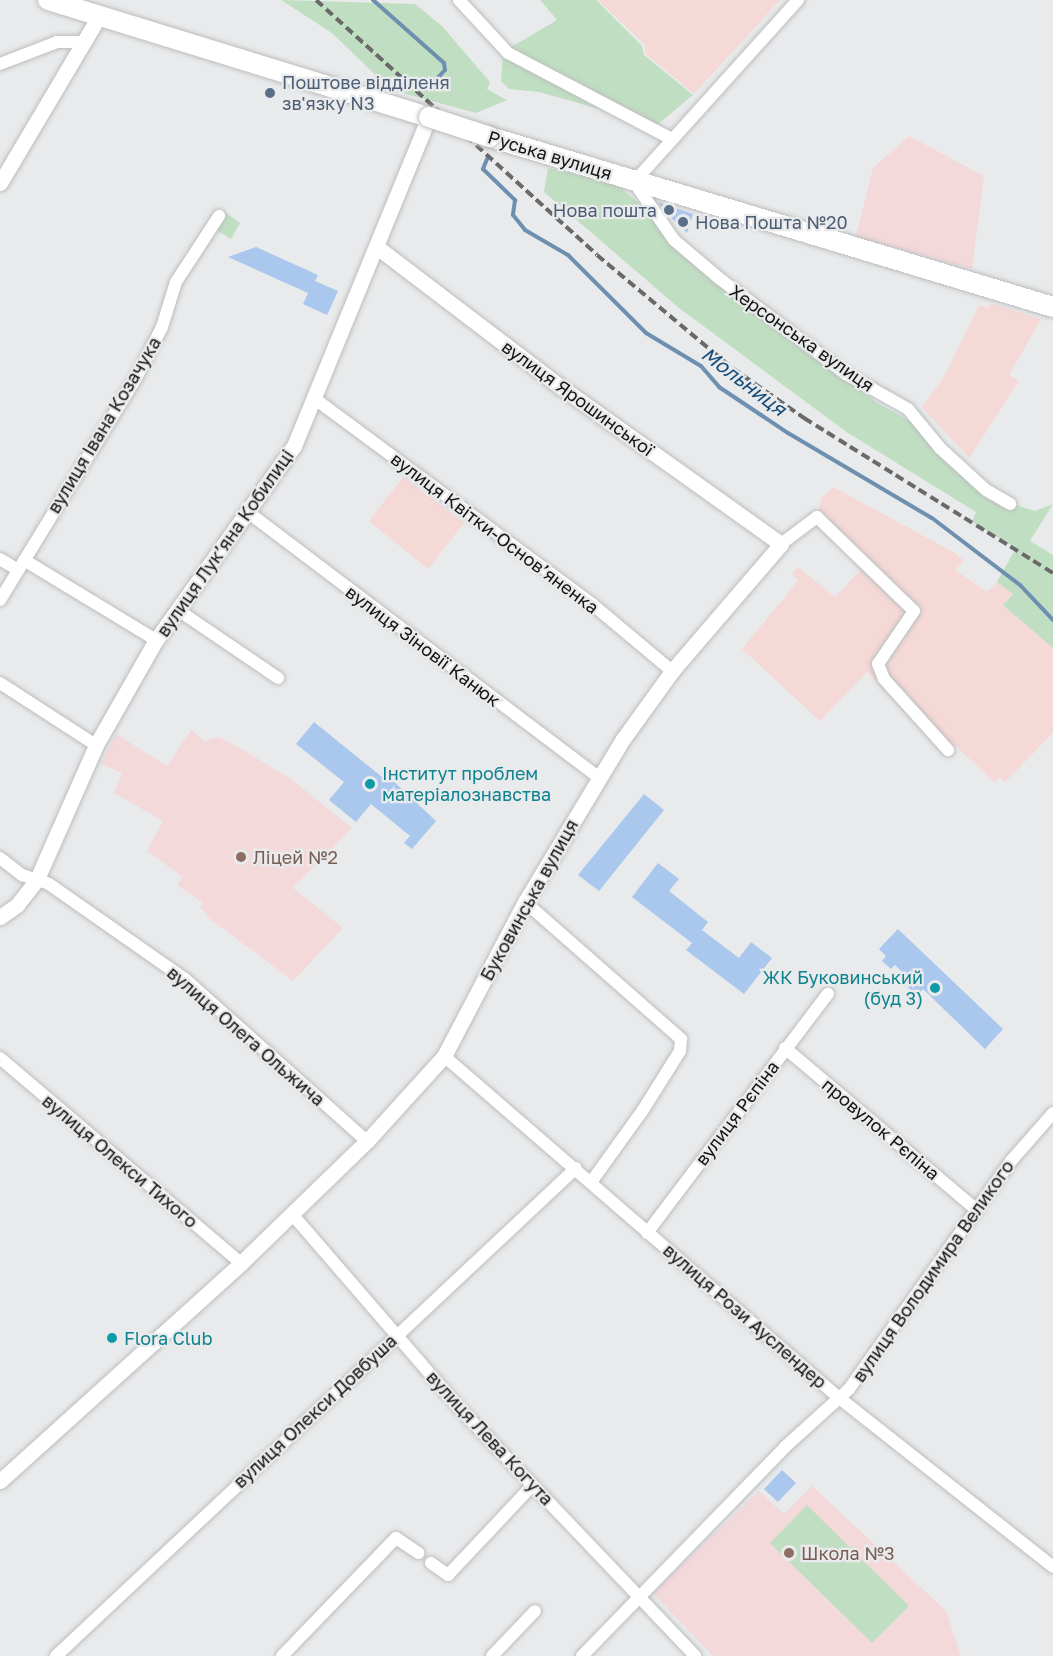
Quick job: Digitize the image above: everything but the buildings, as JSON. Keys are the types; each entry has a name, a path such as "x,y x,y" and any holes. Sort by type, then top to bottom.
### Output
{"main road":[{"name":"Руська вулиця","path":"48,0 634,182 1053,307"}],"street":[{"path":"459,0 508,53 670,138"},
{"path":"634,182 670,138 798,0"},
{"path":"0,183 99,16"},
{"path":"0,64 57,42 83,42"},
{"name":"вулиця Лукʼяна Кобилиці","path":"0,917 17,905 37,879 96,746 156,639 249,513 294,446 378,248 429,117"},
{"name":"Херсонська вулиця","path":"634,182 642,198 683,248 846,374 908,408 940,448 986,490 1010,504"},
{"name":"вулиця Івана Козачука","path":"0,600 135,380 162,327 176,282 219,216"},
{"name":"вулиця Ярошинської","path":"378,248 558,385 781,544"},
{"name":"вулиця Квітки-Основʼяненка","path":"315,399 592,604 672,671"},
{"name":"вулиця Зіновії Канюк","path":"249,513 598,777"},
{"name":"Буковинська вулиця","path":"0,1481 241,1263 367,1141 444,1056 525,902 598,777 672,671 781,544 817,517 914,611 878,664 884,679 948,750"},
{"path":"0,559 21,565 156,639"},
{"path":"178,610 278,678"},
{"path":"0,683 96,746"},
{"name":"вулиця Олега Ольжича","path":"0,858 37,879 186,980 367,1141"},
{"path":"525,902 681,1039 681,1051 649,1101 591,1182"},
{"name":"вулиця Рєпіна","path":"647,1233 828,994"},
{"name":"провулок Рєпіна","path":"785,1048 977,1210"},
{"name":"вулиця Рози Ауслендер","path":"444,1056 838,1396 1053,1567"},
{"name":"вулиця Олекси Тихого","path":"0,1058 241,1263"},
{"name":"вулиця Володимира Великого","path":"582,1656 838,1396 849,1389 977,1210 1053,1113"},
{"name":"вулиця Олекси Довбуша","path":"56,1656 395,1335 576,1168"},
{"name":"вулиця Лева Когута","path":"292,1214 395,1335 532,1486 641,1595 695,1656"},
{"path":"431,1563 448,1575 532,1486"},
{"path":"282,1656 396,1538 418,1553"},
{"path":"492,1656 535,1611"}],"shaded area":[{"path":"598,0 780,0 694,94 646,54 645,45"},
{"path":"909,136 984,176 972,269 856,237 873,168"},
{"path":"990,303 1041,319 1009,375 1019,381 969,458 922,407 945,375 979,305 988,308"},
{"path":"403,477 464,523 428,569 369,521"},
{"path":"833,487 955,553 964,561 955,570 987,592 997,582 1013,594 1003,605 1053,648 1053,733 1005,782 999,777 995,783 955,745 944,754 867,672 820,721 742,649 798,581 792,573 798,567 835,597 866,564 817,518 821,498"},
{"name":"Ліцей №2","path":"191,730 205,741 219,737 291,779 352,828 293,888 343,928 293,981 210,919 200,907 203,903 177,885 183,877 147,851 163,821 114,793 122,773 101,764 116,734 167,766"},
{"name":"Школа №3","path":"812,1486 946,1611 961,1656 713,1656 653,1593 759,1491 784,1514"}],"green space":[{"path":"281,0 415,4 442,26 490,82 487,89 507,100 476,113 391,90 332,33"},
{"path":"540,0 596,0 642,46 644,55 693,95 657,125 539,92 509,89 501,81 503,52 557,20"},
{"path":"548,168 616,184 640,204 677,250 876,402 913,423 1010,503 1035,511 1053,504 1030,541 1053,555 1053,648 1003,605 1013,594 997,582 1016,548 972,522 976,512 848,433 679,308 544,192"},
{"path":"223,211 240,223 231,239 216,230"},
{"path":"807,1505 909,1606 872,1643 770,1543"}],"waterway":[{"name":"Мольниця","path":"373,0 444,63 445,70 430,86"},
{"name":"Мольниця","path":"487,159 483,169 515,200 513,215 525,230 568,255 646,333 701,366 719,387 788,433 932,518 1020,585 1053,620"}],"railway":[{"path":"316,0 597,255 732,368 804,418 1053,573"}],"place":[{"name":"Поштове відділеня зв'язку N3","path":"270,93"},
{"name":"Нова пошта","path":"669,210"},
{"name":"Нова Пошта №20","path":"683,222"},
{"name":"Інститут проблем матеріалознавства","path":"370,784"},
{"name":"Ліцей №2","path":"241,857"},
{"name":"ЖК Буковинський (буд 3)","path":"935,988"},
{"name":"Flora Club","path":"112,1338"},
{"name":"Школа №3","path":"789,1553"}]}
